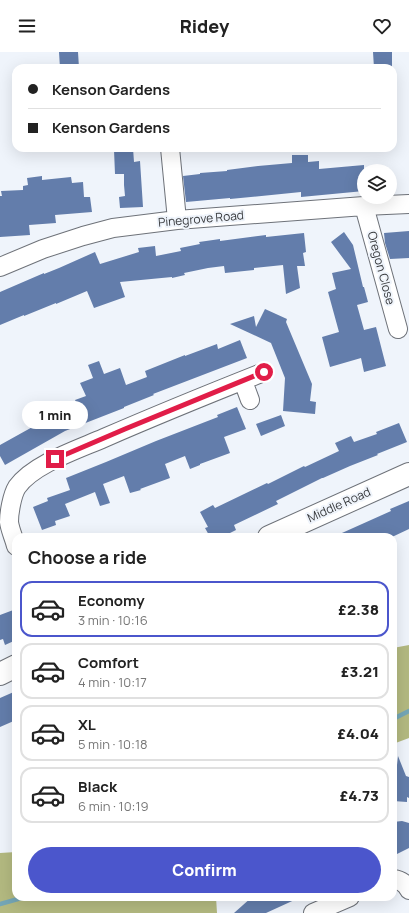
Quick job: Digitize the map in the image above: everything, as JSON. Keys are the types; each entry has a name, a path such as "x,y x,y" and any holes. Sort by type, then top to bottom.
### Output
{"street":[{"path":"170,152 177,220"},
{"name":"Pinegrove Road","path":"0,267 43,249 113,228 177,220 409,204"},
{"name":"Oregon Close","path":"364,206 398,329"},
{"path":"12,538 5,524 15,491 26,477 41,467 84,446 264,372"},
{"path":"243,381 250,400"},
{"name":"Middle Road","path":"279,533 409,474"},
{"path":"0,674 12,668"},
{"path":"397,880 405,884 409,890"},
{"path":"313,913 341,901"}],"green space":[{"path":"409,645 409,738 397,742 397,647"},
{"path":"12,852 12,901 216,901 217,913 0,913 0,853"}],"building":[{"path":"59,52 78,52 79,64 60,64"},
{"path":"373,52 392,52 392,64 374,64"},
{"path":"114,152 133,152 134,162 140,161 143,207 120,208 119,197 125,196 124,174 115,174"},
{"path":"292,155 308,155 308,162 319,161 319,169 357,166 357,192 301,197 301,192 186,202 183,176 292,163"},
{"path":"42,176 42,180 71,177 72,183 83,182 84,197 90,197 92,212 55,215 56,223 29,225 30,235 0,237 1,191 23,190 23,186 28,185 27,178"},
{"path":"409,231 409,258 390,259 385,243 384,233"},
{"path":"344,232 353,245 368,302 357,305 364,330 376,327 386,366 364,372 361,358 330,367 322,337 339,332 328,292 336,289 332,273 351,269 331,242"},
{"path":"304,233 306,252 303,253 305,266 297,266 300,288 286,294 283,265 225,273 224,266 184,273 185,275 172,278 120,282 125,297 94,308 87,291 0,325 0,292 95,252 100,264 139,252 138,248 155,246 156,256 181,251 180,248 200,244 199,242 266,235 266,237"},
{"path":"265,309 287,319 286,322 312,384 310,401 316,402 315,414 283,411 285,378 271,343 230,324 254,316 256,327"},
{"path":"240,340 247,358 153,394 154,395 124,408 65,431 5,465 0,456 0,445 54,415 45,414 76,402 75,400 86,396 80,383 93,378 88,365 99,361 104,374 120,368 126,385 147,377 145,371 185,355 217,344 218,349"},
{"path":"237,407 246,429 224,437 230,453 190,469 185,456 165,464 170,478 130,493 124,476 103,484 110,503 100,506 95,492 65,504 70,516 55,521 56,525 42,530 33,507 48,501 47,498 70,490 66,478 218,417 217,415"},
{"path":"281,415 285,426 261,436 256,424"},
{"path":"399,423 407,442 322,478 276,501 278,504 234,525 236,530 230,533 208,533 205,528 208,527 200,512 213,505 215,508 339,451 335,443 351,436 354,442 377,434 376,432"},
{"path":"409,501 409,529 397,535 397,533 342,533 391,511 390,509"},
{"path":"12,610 12,642 5,645 3,639 0,640 0,615"},
{"path":"12,693 12,722 0,727 0,698"},
{"path":"398,756 406,776 409,777 409,798 407,797 407,802 397,801"},
{"path":"397,822 409,823 409,848 397,854"},
{"path":"248,901 292,901 266,913 234,913"}],"waterway":[{"path":"397,717 409,711"},
{"path":"0,904 12,901"}],"route":[{"path":"55,459 264,372"}]}
